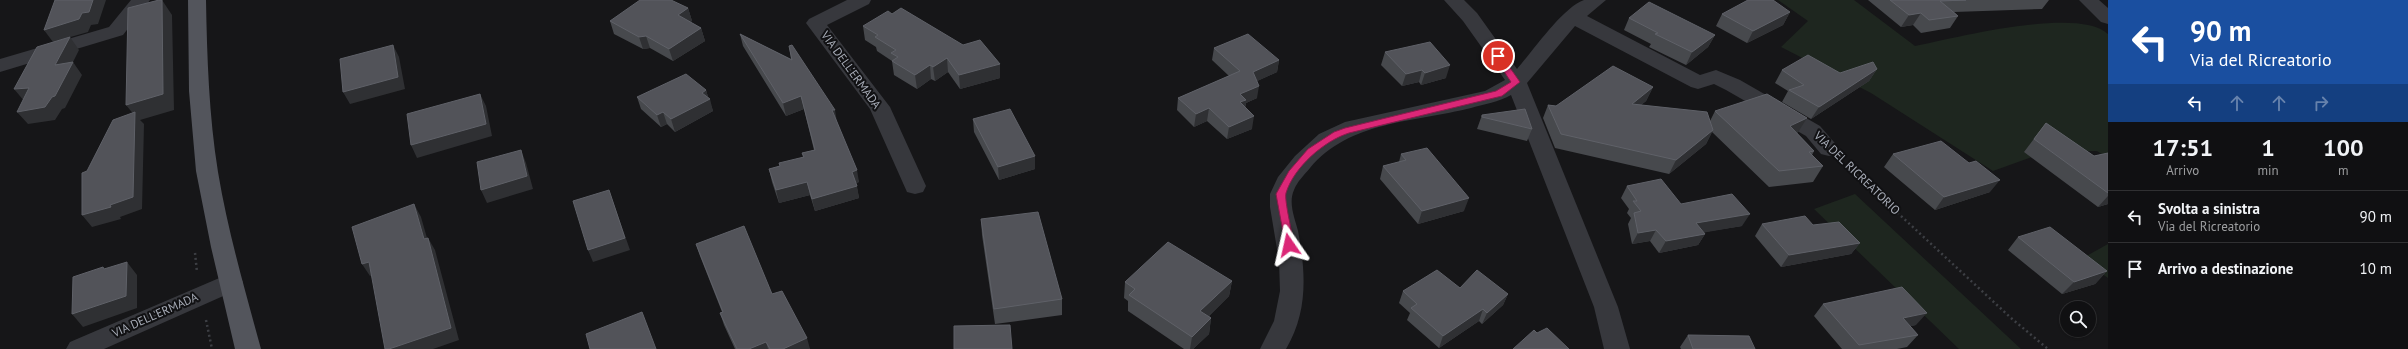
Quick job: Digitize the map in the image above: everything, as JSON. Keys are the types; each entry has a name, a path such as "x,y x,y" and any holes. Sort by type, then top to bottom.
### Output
{"main road":[{"path":"197,0 198,66 204,146 224,254 248,349"}],"street":[{"path":"0,66 116,31 141,0"},
{"name":"VIA DELL'ERMADA","path":"862,0 816,23 880,107 915,186"},
{"path":"1454,0 1470,18 1516,82 1606,307 1617,349"},
{"path":"1273,349 1280,338 1289,316 1294,287 1292,257 1281,194 1293,173 1311,151 1337,134 1369,124 1431,111 1499,94 1516,82 1531,68 1549,42 1573,16 1597,0"},
{"path":"2088,0 2108,18"},
{"name":"VIA DEL RICREATORIO","path":"1573,16 1698,82 1716,77 1733,85 1813,131 1829,149"},
{"name":"VIA DELL'ERMADA","path":"79,349 231,282"}],"path":[{"name":"VIA DEL RICREATORIO","path":"1829,149 2011,318 2048,349"}],"shaded area":[{"path":"1778,0 1854,0 1915,46 2015,26 2044,23 2071,23 2093,26 2108,34 2108,158 2097,151 2046,152 1993,171 1871,93 1781,47 1808,21"},
{"path":"1855,194 2021,349 1959,349 1814,209"},
{"path":"2108,244 2108,278 2081,259"}],"building":[{"path":"55,0 93,0 89,12 82,13 79,19 44,30"},
{"path":"162,0 163,94 126,105 128,8"},
{"path":"640,0 671,0 688,8 678,15 701,28 669,49 646,36 639,37 610,21"},
{"path":"1748,0 1773,0 1790,12 1753,31 1722,14"},
{"path":"1890,0 1966,0 1940,1 1958,16 1929,20 1921,13 1909,15"},
{"path":"1649,2 1715,35 1692,52 1655,34 1658,33 1629,18"},
{"path":"901,8 963,45 980,40 1000,64 959,75 947,58 933,67 930,65 915,75 892,61 898,57 891,53 896,50 875,37 878,35 863,26 888,11 892,14"},
{"path":"740,34 792,60 789,46 792,45 835,110 832,110 857,170 852,172 857,186 812,199 807,182 776,190 769,169 780,166 779,163 804,157 802,153 815,150 801,96 783,103"},
{"path":"1248,34 1279,60 1253,72 1259,86 1240,94 1246,100 1240,102 1254,116 1229,127 1209,108 1196,114 1178,98 1240,71 1214,48"},
{"path":"70,37 55,65 73,62 55,96 52,97 45,107 17,112 29,88 14,89 37,47"},
{"path":"1430,42 1450,65 1425,73 1422,70 1406,74 1385,52"},
{"path":"393,45 398,77 343,92 340,59"},
{"path":"1808,55 1840,73 1873,62 1877,69 1819,107 1789,90 1804,85 1782,70"},
{"path":"1613,66 1653,87 1632,104 1707,112 1713,130 1676,160 1561,134 1548,105 1556,106"},
{"path":"686,74 706,90 702,93 710,99 671,119 663,112 657,115 637,97"},
{"path":"480,94 486,124 411,145 407,114"},
{"path":"1767,94 1807,118 1790,126 1814,151 1809,152 1823,166 1779,171 1715,111"},
{"path":"1010,109 1035,156 998,167 973,119"},
{"path":"1525,109 1532,129 1482,117 1482,115"},
{"path":"135,112 133,197 110,205 111,207 82,215 82,173 87,171 113,120"},
{"path":"2046,123 2094,156 2108,153 2108,193 2034,139"},
{"path":"1941,141 1969,163 1976,161 2000,180 1944,197 1893,154"},
{"path":"1427,148 1469,198 1422,211 1383,166 1406,160 1401,154"},
{"path":"521,150 527,176 481,190 477,162"},
{"path":"1661,179 1681,204 1732,194 1750,214 1696,223 1705,234 1666,241 1656,230 1638,233 1634,213 1641,211 1633,201 1637,201 1627,186"},
{"path":"609,190 625,238 588,250 573,201"},
{"path":"414,204 424,239 428,238 451,328 389,349 385,349 369,262 362,264 352,227"},
{"path":"1038,212 1062,299 994,309 981,219"},
{"path":"1805,216 1813,225 1839,222 1860,243 1789,255 1762,224"},
{"path":"744,226 772,294 782,291 807,338 783,349 770,349 766,342 749,349 737,349 720,313 723,312 696,244"},
{"path":"2050,227 2107,271 2074,282 2018,237"},
{"path":"1168,242 1232,281 1200,311 1211,318 1192,337 1129,295 1135,289 1125,282"},
{"path":"127,262 126,296 72,314 73,277 103,267 104,269"},
{"path":"1437,270 1460,288 1477,270 1508,294 1487,313 1483,309 1443,336 1411,308 1417,304 1403,291"},
{"path":"1902,287 1927,313 1903,318 1918,335 1859,345 1823,304"},
{"path":"642,312 656,349 590,349 586,334"},
{"path":"1010,325 1012,349 954,349 954,326"},
{"path":"1547,328 1569,349 1513,349 1534,330 1537,333"},
{"path":"1688,335 1749,336 1755,349 1693,349"}],"route":[{"path":"1289,245 1281,194 1293,173 1311,151 1337,134 1348,130 1499,94 1516,82 1498,56"}]}
